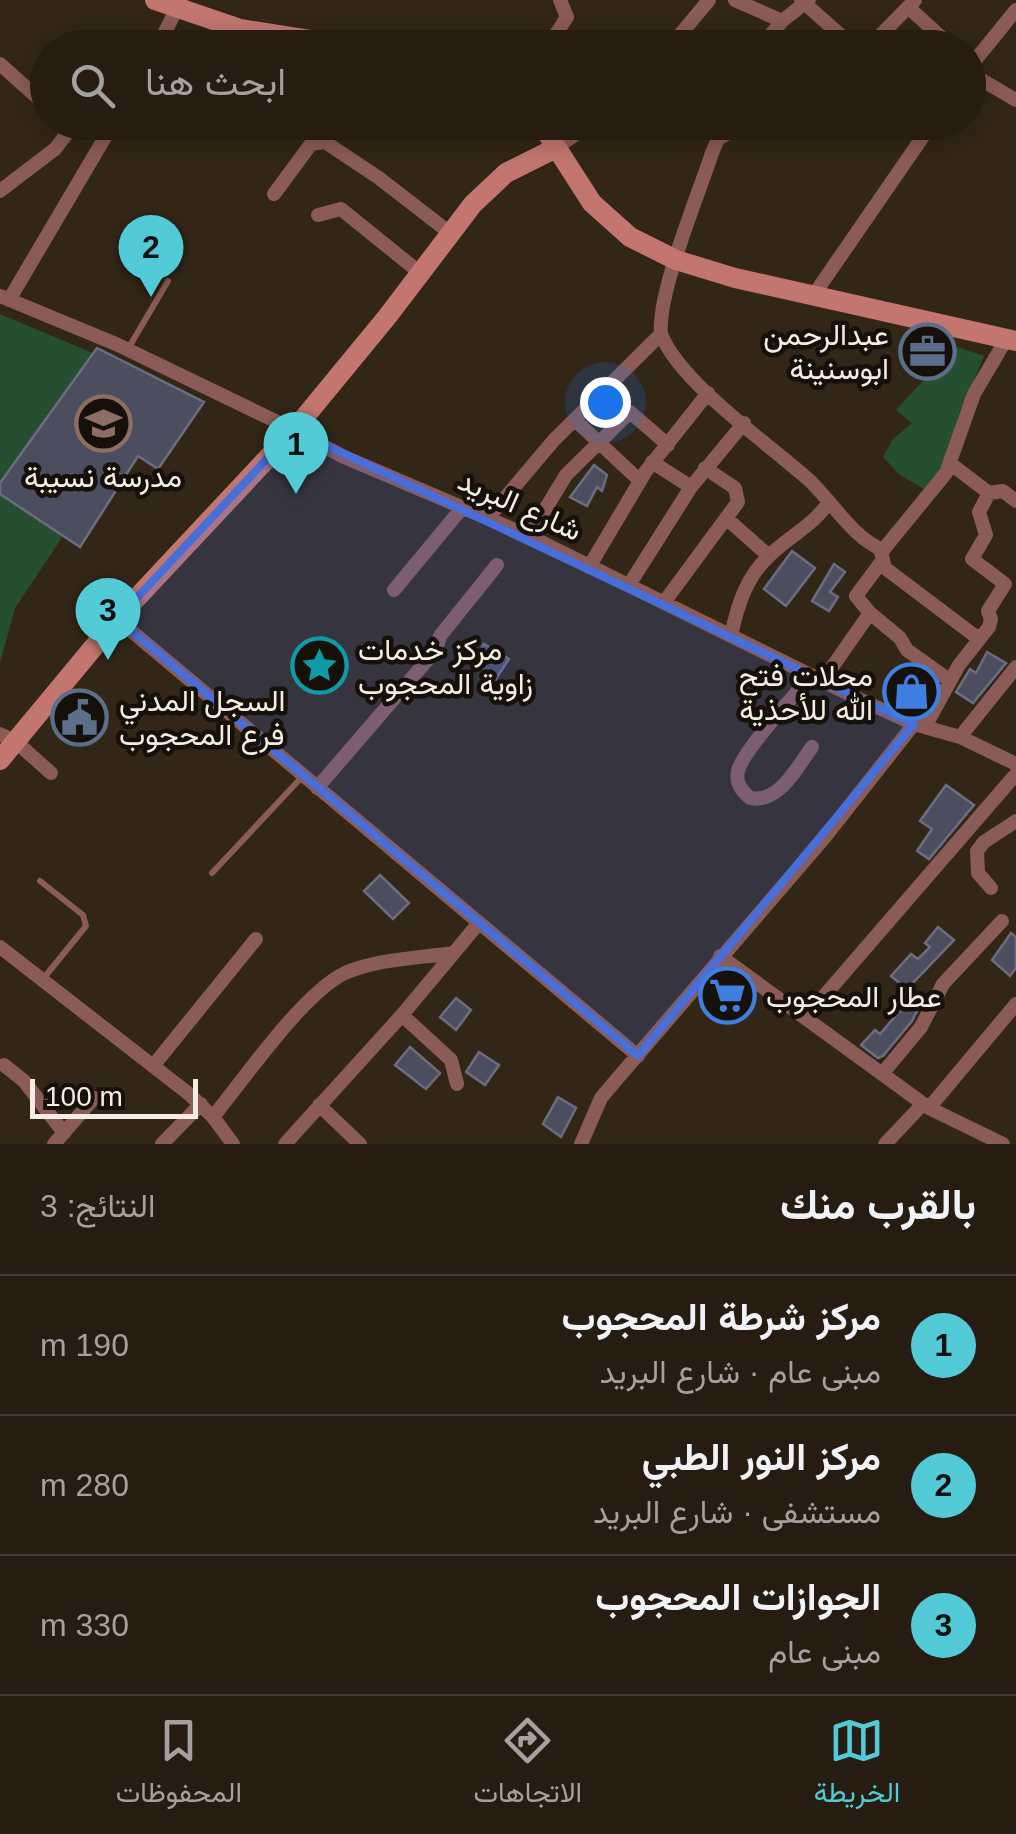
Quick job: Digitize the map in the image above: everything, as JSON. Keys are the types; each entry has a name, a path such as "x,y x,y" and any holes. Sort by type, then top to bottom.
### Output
{"street":[{"path":"156,0 256,30"},
{"path":"560,0 566,8 566,22 560,30"},
{"path":"684,30 709,0"},
{"path":"736,0 782,21"},
{"path":"775,30 805,1 835,30"},
{"path":"886,30 912,4 937,30"},
{"path":"167,30 180,5"},
{"path":"986,46 1016,10"},
{"path":"0,64 30,91"},
{"path":"986,79 1016,100"},
{"path":"0,191 55,149 60,140"},
{"path":"4,298 103,140"},
{"path":"551,140 580,188 606,216 630,237 676,260 813,296 1011,340 974,394 951,464 941,482 886,548 856,596 900,638 907,650 949,680"},
{"path":"0,760 8,737 294,430 490,186 524,162 567,140"},
{"path":"718,140 662,309 662,334 673,356 829,502 881,555 885,568 979,639"},
{"path":"813,296 921,140"},
{"path":"274,194 311,144 325,142 450,233"},
{"path":"318,215 341,208 419,272"},
{"name":"شارع البريد","path":"4,298 127,350 342,456 528,536 919,725 960,737 1016,764"},
{"path":"488,518 521,476 662,334"},
{"path":"589,567 652,462 708,392"},
{"path":"528,536 566,475 632,412 668,445"},
{"path":"575,420 640,481"},
{"path":"628,586 690,487 744,424"},
{"path":"652,462 690,487"},
{"path":"951,464 989,494"},
{"path":"665,601 738,502 738,491 705,468"},
{"path":"581,1144 602,1098 919,725 990,623 988,611 1004,584 972,559 985,537 978,512 989,494 1001,490 1016,501"},
{"path":"731,636 748,582 769,556 812,524 829,502"},
{"path":"394,590 462,508"},
{"path":"726,518 769,556"},
{"path":"316,788 436,650 438,639 496,565"},
{"path":"812,747 783,785 766,798 750,798 741,788 737,777 744,758 870,613"},
{"path":"117,619 638,1056"},
{"path":"960,737 1016,668"},
{"path":"1000,688 1016,699"},
{"path":"8,737 51,773"},
{"path":"805,1018 1016,774"},
{"path":"991,888 978,872 977,851 984,842 1016,822"},
{"path":"882,1074 921,1027 943,984 1002,921"},
{"path":"285,1144 478,924"},
{"path":"153,1066 256,939"},
{"path":"0,947 201,1104 233,1144"},
{"path":"213,1117 294,1019 336,978 364,967 453,952"},
{"path":"720,956 926,1106 1003,1144"},
{"path":"885,1144 926,1106 1016,1004"},
{"path":"402,1015 451,1060 457,1084"},
{"path":"4,1065 24,1082 59,1138 94,1098"},
{"path":"162,1144 201,1104"},
{"path":"319,1106 360,1144"},
{"path":"964,1128 970,1144"}],"lane":[{"path":"127,350 168,281"},
{"path":"212,873 302,776"},
{"path":"40,881 83,916 86,926 42,980"}],"highlighted area":[{"path":"294,430 914,724 638,1056 117,619"}],"green space":[{"path":"0,314 93,353 0,483"},
{"path":"955,346 984,356 959,414 951,458 924,489 900,475 883,457 893,439 912,423 896,410"},
{"path":"0,494 63,536 15,608 0,663"}],"building":[{"name":"مدرسة نسيبة","path":"97,348 204,402 158,469 138,456 80,547 0,494 0,483"},
{"path":"594,465 607,475 602,491 597,487 587,506 570,497"},
{"path":"792,551 815,568 786,606 764,589"},
{"path":"834,564 845,572 830,592 838,597 829,611 812,601"},
{"path":"484,644 509,659 494,682 475,659"},
{"path":"987,652 1006,663 973,703 956,692 970,669 976,673"},
{"path":"946,785 974,805 929,859 917,851 932,829 920,821"},
{"path":"380,875 409,903 393,919 364,891"},
{"path":"938,927 954,940 907,989 891,976 911,954 918,959 930,947 925,943"},
{"path":"1011,933 1016,937 1016,968 1010,976 992,960"},
{"path":"456,998 471,1010 456,1030 440,1017"},
{"path":"910,999 919,1007 883,1056 878,1058 861,1045 875,1030 880,1034"},
{"path":"410,1047 440,1073 426,1089 395,1065"},
{"path":"479,1052 499,1065 485,1085 466,1072"},
{"path":"558,1097 576,1108 561,1137 543,1124"}],"place":[{"name":"مركز النور الطبي","path":"151,297"},
{"name":"عبدالرحمن ابوسنينة","path":"928,351"},
{"name":"مدرسة نسيبة","path":"103,423"},
{"name":"مركز شرطة المحجوب","path":"296,494"},
{"name":"الجوازات المحجوب","path":"108,660"},
{"name":"مركز خدمات زاوية المحجوب","path":"319,666"},
{"name":"محلات فتح الله للأحذية","path":"912,692"},
{"name":"السجل المدني فرع المحجوب","path":"80,717"},
{"name":"عطار المحجوب","path":"727,996"}]}
